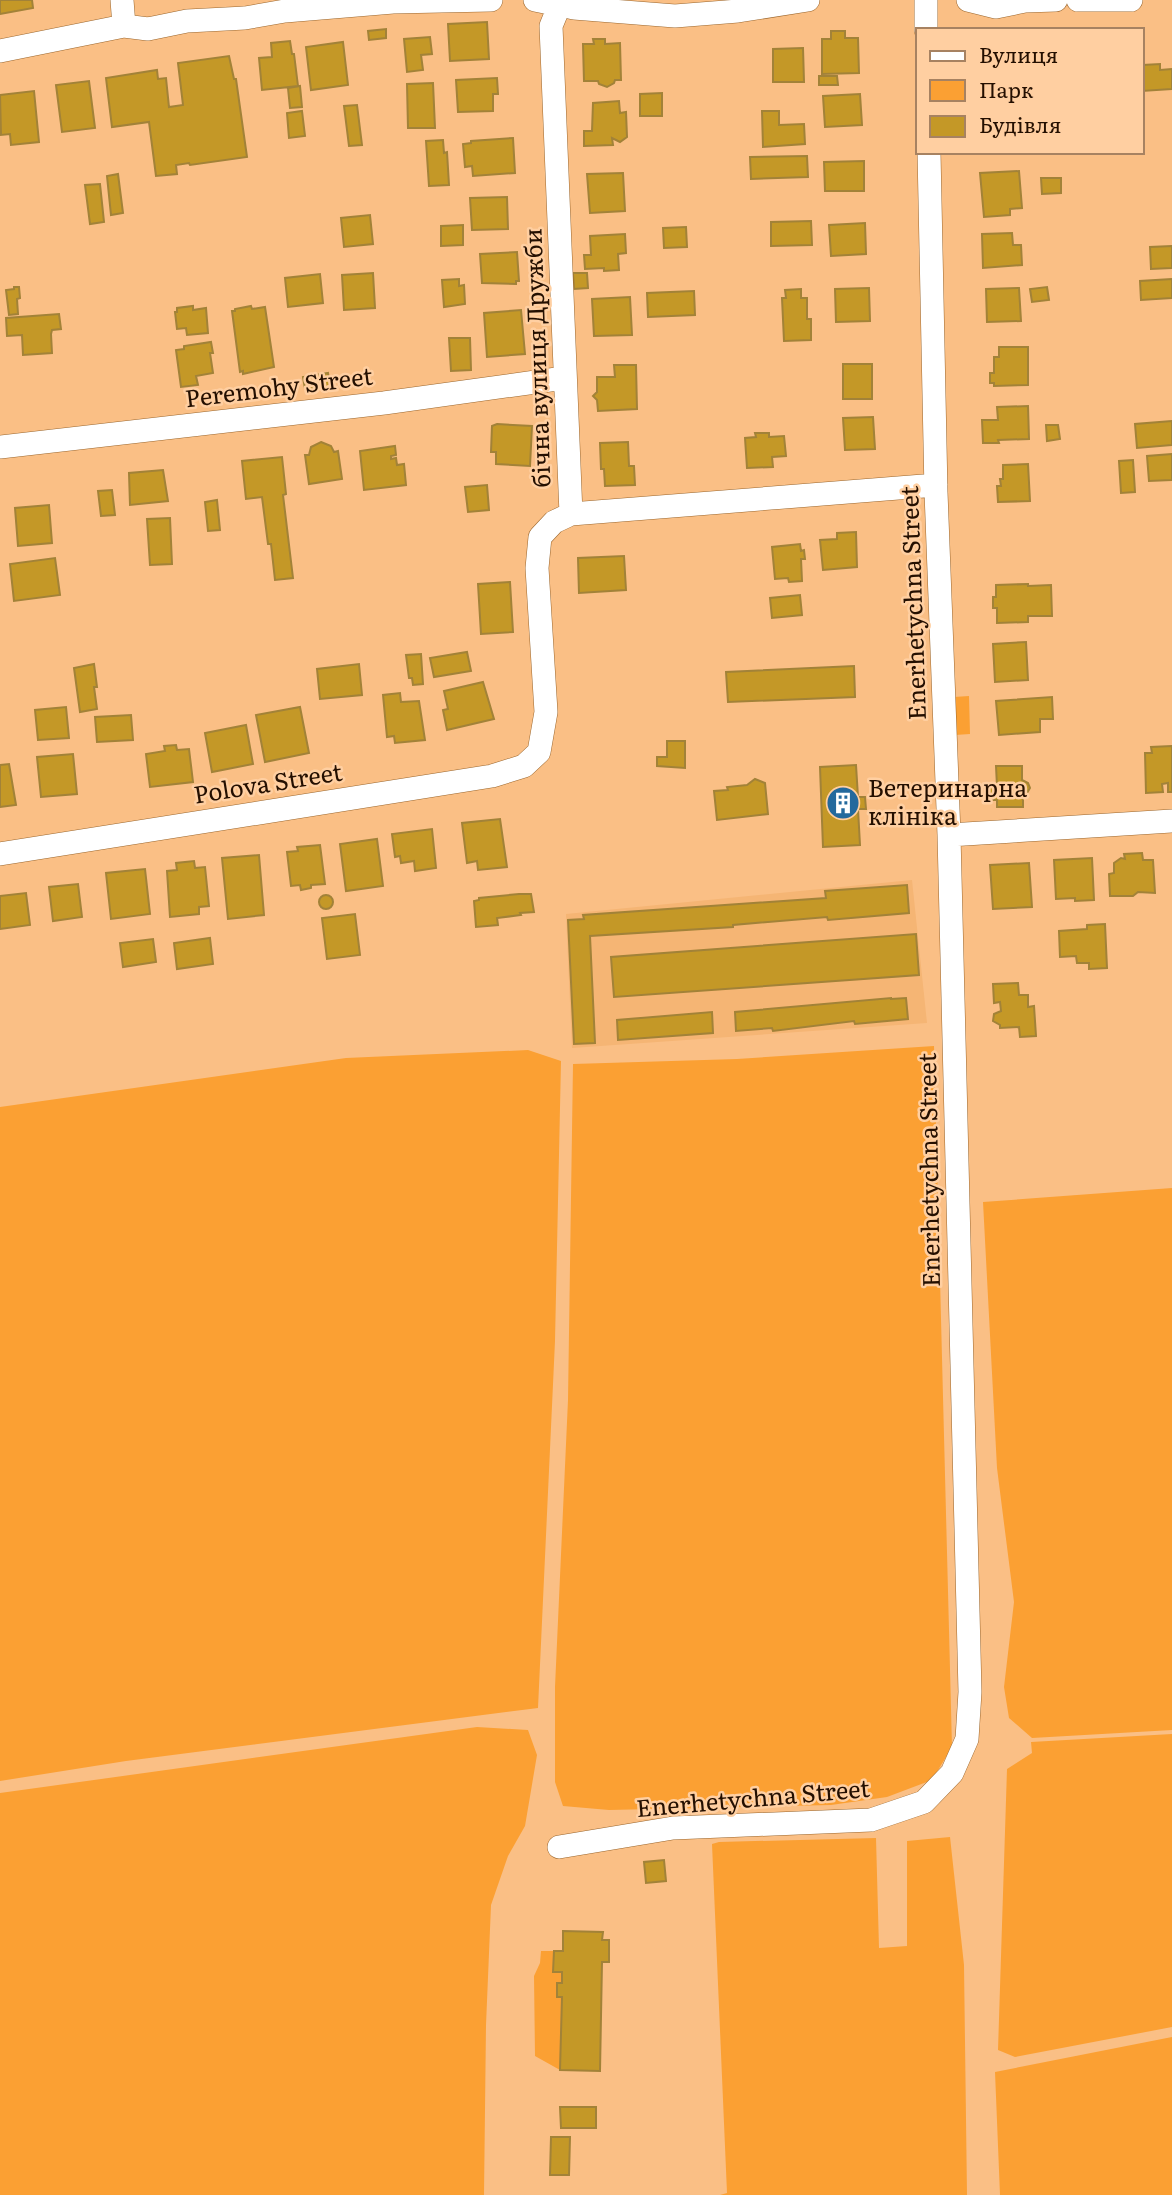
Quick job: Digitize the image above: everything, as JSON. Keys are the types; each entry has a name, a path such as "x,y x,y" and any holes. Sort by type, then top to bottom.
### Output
{"street":[{"path":"122,0 124,26"},
{"path":"0,51 124,26 148,29 187,21 244,18 285,10 393,2 491,0"},
{"path":"535,0 574,8 675,16 737,11 808,0"},
{"path":"926,0 926,28"},
{"path":"968,0 996,7 1025,1 1056,0"},
{"path":"1078,0 1131,0"},
{"name":"бічна вулиця Дружби","path":"561,4 551,26 571,514 936,485"},
{"name":"Enerhetychna Street","path":"559,1847 673,1828 871,1820 924,1802 952,1773 967,1739 970,1692 929,154"},
{"name":"Peremohy Street","path":"0,447 384,403 564,378"},
{"path":"0,854 492,776 524,766 539,752 546,712 537,568 541,537 554,522 571,514"},
{"path":"949,835 1172,821"}],"shaded area":[{"path":"912,880 927,1023 572,1048 566,914"}],"green space":[{"path":"969,696 970,734 955,735 954,697"},
{"path":"934,1046 952,1747 932,1780 887,1797 831,1805 609,1810 563,1806 555,1782 555,1687 568,1400 573,1064 737,1059"},
{"path":"528,1050 561,1061 555,1341 538,1708 126,1761 0,1781 0,1107 346,1058"},
{"path":"1172,1188 1172,1730 1032,1738 1009,1718 1004,1687 1014,1602 997,1468 983,1202"},
{"path":"477,1727 528,1730 537,1755 525,1826 508,1856 491,1905 486,2025 484,2195 0,2195 0,1793"},
{"path":"1172,1734 1172,2027 1015,2057 998,2050 1007,1769 1032,1753 1031,1742"},
{"path":"950,1837 964,1965 967,2195 720,2195 727,2193 712,1844 876,1838 879,1948 907,1946 907,1841"},
{"path":"541,1951 554,1951 553,1972 562,1972 562,1983 557,1984 557,1996 562,1997 560,2070 535,2056 534,1976 540,1963"},
{"path":"1172,2037 1172,2195 1000,2195 995,2072"}],"building":[{"path":"0,0 32,0 33,8 0,14"},
{"path":"487,22 489,59 450,61 448,24"},
{"path":"386,29 386,38 369,40 368,31"},
{"path":"831,31 845,31 845,38 858,38 859,73 822,74 822,39 831,39"},
{"path":"430,37 432,54 421,55 423,70 407,72 404,39"},
{"path":"593,39 605,39 605,44 620,43 621,80 615,80 607,87 598,81 584,81 583,44 594,44"},
{"path":"290,41 298,86 262,90 259,58 272,57 271,43"},
{"path":"343,42 348,85 311,90 306,47"},
{"path":"803,48 804,82 773,82 773,49"},
{"path":"229,56 236,79 247,157 176,165 177,174 156,176 149,122 112,127 106,78 157,70 158,79 166,78 169,107 183,105 178,63"},
{"path":"1160,64 1160,70 1172,69 1172,89 1144,91 1144,65"},
{"path":"819,76 837,76 838,85 819,85"},
{"path":"497,78 498,94 493,94 493,111 458,112 456,80"},
{"path":"89,81 95,128 62,132 56,85"},
{"path":"433,83 435,128 408,128 407,84"},
{"path":"300,86 302,107 290,108 288,88"},
{"path":"34,91 39,142 11,145 10,134 1,135 0,95"},
{"path":"662,93 662,116 640,116 640,94"},
{"path":"860,94 862,125 825,127 823,96"},
{"path":"619,101 620,113 626,112 627,137 620,142 612,138 613,145 584,146 584,131 592,131 593,103"},
{"path":"357,105 362,145 349,146 344,106"},
{"path":"302,111 305,136 289,138 287,113"},
{"path":"762,111 779,111 779,125 804,124 805,144 763,147"},
{"path":"513,138 515,173 473,176 472,166 465,167 463,144"},
{"path":"443,140 444,153 447,152 449,185 429,186 426,141"},
{"path":"807,156 808,177 751,179 750,157"},
{"path":"864,161 864,191 825,191 824,162"},
{"path":"1019,171 1022,208 1010,209 1010,215 984,217 980,173"},
{"path":"623,173 625,211 590,213 587,174"},
{"path":"118,174 123,213 111,215 107,176"},
{"path":"1041,178 1061,178 1061,193 1042,194"},
{"path":"100,184 104,222 90,224 85,185"},
{"path":"507,197 508,229 472,230 470,198"},
{"path":"370,215 373,244 344,247 341,218"},
{"path":"811,221 812,245 771,246 771,222"},
{"path":"865,223 866,254 831,256 829,225"},
{"path":"463,225 463,245 441,246 441,226"},
{"path":"686,227 687,247 664,248 663,228"},
{"path":"1012,233 1013,245 1021,245 1022,265 983,268 982,234"},
{"path":"625,234 626,253 618,254 619,270 585,269 584,255 591,255 590,236"},
{"path":"1172,246 1172,268 1151,269 1150,247"},
{"path":"517,252 519,281 516,281 516,284 482,283 480,254"},
{"path":"373,273 375,308 344,310 342,275"},
{"path":"573,273 587,273 588,288 574,289"},
{"path":"320,274 323,303 288,307 285,278"},
{"path":"459,279 459,286 464,285 465,304 444,307 442,280"},
{"path":"1172,279 1172,298 1141,300 1140,281"},
{"path":"19,287 18,314 9,315 6,290"},
{"path":"1047,287 1049,300 1032,302 1030,289"},
{"path":"869,288 870,321 836,322 835,289"},
{"path":"1019,288 1021,321 987,322 986,289"},
{"path":"801,289 801,298 807,298 811,340 784,341 782,298 786,298 785,290"},
{"path":"694,291 695,315 648,317 647,293"},
{"path":"630,297 632,335 594,336 592,299"},
{"path":"193,306 193,310 206,308 208,333 187,335 186,328 177,329 177,308"},
{"path":"251,306 252,309 265,307 274,367 243,374 243,371 240,372 232,311"},
{"path":"521,310 525,354 487,357 484,313"},
{"path":"59,314 61,329 52,330 52,353 23,355 22,335 7,336 6,318"},
{"path":"449,338 470,338 471,370 451,371"},
{"path":"211,342 213,373 196,376 198,385 181,387 176,350 184,349 184,346"},
{"path":"999,347 1028,347 1028,385 994,386 994,383 990,383 990,373 994,373 994,357 999,357"},
{"path":"843,364 872,364 872,399 843,399"},
{"path":"614,365 636,365 637,409 598,411 597,400 593,396 597,392 597,377 615,377"},
{"path":"328,373 330,387 305,389 303,377"},
{"path":"1028,406 1029,439 983,443 982,420 998,420 997,407"},
{"path":"873,417 875,449 845,450 843,418"},
{"path":"1172,421 1172,445 1137,448 1135,424"},
{"path":"1046,425 1058,425 1060,439 1047,441"},
{"path":"492,426 532,426 530,466 496,464 496,452 491,452"},
{"path":"755,433 769,433 769,437 784,436 786,456 772,457 773,467 747,468 745,438 756,437"},
{"path":"321,442 331,446 334,452 338,451 342,479 309,484 305,455 309,455 311,447"},
{"path":"628,442 629,466 634,466 635,485 605,486 600,443"},
{"path":"395,446 396,455 391,456 391,459 396,458 397,465 404,464 406,485 364,490 360,451"},
{"path":"1172,454 1172,480 1149,481 1147,456"},
{"path":"282,457 286,494 283,495 293,578 275,580 262,497 246,499 242,461"},
{"path":"1133,460 1135,492 1121,493 1119,461"},
{"path":"1028,464 1030,501 998,502 997,486 1001,486 1000,479 1003,479 1003,465"},
{"path":"163,470 168,501 130,505 129,473"},
{"path":"487,485 489,510 468,512 465,487"},
{"path":"112,490 115,515 101,516 98,491"},
{"path":"217,500 220,530 208,531 205,502"},
{"path":"49,505 52,543 18,546 15,508"},
{"path":"170,518 172,564 150,565 147,519"},
{"path":"856,532 857,567 823,570 820,540 837,539 837,533"},
{"path":"800,544 805,559 801,559 802,581 775,579 772,547"},
{"path":"624,556 626,590 579,593 578,558"},
{"path":"55,558 60,595 14,601 10,564"},
{"path":"510,582 513,632 481,634 478,584"},
{"path":"996,585 1051,585 1052,616 1028,616 1028,622 997,623 997,608 993,608"},
{"path":"800,595 802,615 772,618 770,598"},
{"path":"1026,642 1028,680 995,682 993,644"},
{"path":"467,652 471,671 434,677 430,658"},
{"path":"421,654 423,684 413,685 412,678 409,678 406,655"},
{"path":"94,664 97,709 80,712 74,668"},
{"path":"359,664 362,695 320,699 317,669"},
{"path":"854,666 855,697 728,702 726,672"},
{"path":"483,682 494,719 447,730 443,710 448,709 444,691"},
{"path":"400,693 401,702 419,701 425,740 395,743 394,736 387,737 383,695"},
{"path":"1052,697 1053,719 1040,719 1040,732 999,735 996,701"},
{"path":"66,707 69,738 38,740 35,710"},
{"path":"300,707 309,753 265,762 256,715"},
{"path":"131,715 133,740 97,742 95,717"},
{"path":"246,725 253,764 212,772 205,733"},
{"path":"667,741 685,741 685,768 657,766 657,757 667,757"},
{"path":"176,745 177,750 189,749 193,782 150,787 146,754 165,751 164,746"},
{"path":"1172,746 1172,792 1168,792 1168,783 1162,784 1163,792 1146,793 1145,753 1152,753 1151,747"},
{"path":"73,754 77,794 41,797 37,757"},
{"path":"9,764 16,805 0,807 0,765"},
{"name":"Ветеринарна клініка","path":"856,765 858,797 865,797 866,809 858,809 860,845 823,847 820,767"},
{"path":"996,766 1022,766 1022,780 1028,783 1030,788 1023,795 1023,807 997,807 997,800 988,800 988,786 997,786"},
{"path":"755,779 765,783 768,814 717,820 714,791 747,785"},
{"path":"500,819 507,867 478,870 477,861 467,863 462,823"},
{"path":"432,829 436,868 415,871 414,861 401,863 400,856 395,857 392,834"},
{"path":"377,839 383,886 346,891 340,844"},
{"path":"320,845 325,884 311,885 311,888 301,890 300,885 291,886 287,852 298,851 297,847"},
{"path":"1142,853 1143,860 1153,860 1155,893 1138,892 1133,896 1110,896 1109,874 1114,873 1114,863 1121,858 1125,859 1124,854"},
{"path":"259,855 264,915 228,919 222,858"},
{"path":"1092,858 1094,900 1056,899 1054,860"},
{"path":"194,861 195,868 205,867 209,906 199,907 199,914 170,917 167,871 177,870 176,863"},
{"path":"1029,863 1032,907 993,909 990,865"},
{"path":"145,869 150,914 111,919 106,873"},
{"path":"78,884 82,917 53,921 49,887"},
{"path":"907,885 909,913 590,936 595,1043 574,1044 568,920 584,919 583,915 826,898 825,891"},
{"path":"26,893 30,925 0,929 0,896"},
{"path":"531,894 534,912 497,918 498,925 476,927 474,901 479,898"},
{"path":"323,895 329,895 333,902 329,909 323,909 319,905 319,899"},
{"path":"355,914 360,955 327,959 322,918"},
{"path":"1105,924 1107,968 1089,969 1089,963 1077,963 1076,956 1060,957 1059,931 1087,929 1087,925"},
{"path":"916,934 919,975 614,997 611,957"},
{"path":"210,938 213,964 177,969 174,943"},
{"path":"153,939 156,962 123,967 120,943"},
{"path":"1018,983 1019,995 1028,995 1028,1007 1034,1006 1036,1036 1020,1037 1019,1027 1000,1028 1000,1025 993,1021 994,1014 1001,1011 1000,1002 994,1003 993,984"},
{"path":"906,998 908,1019 855,1024 854,1021 773,1031 772,1028 736,1031 735,1012"},
{"path":"712,1012 713,1033 618,1040 617,1020"},
{"path":"664,1860 666,1881 646,1883 644,1862"},
{"path":"563,1931 603,1932 602,1940 609,1940 609,1962 602,1962 600,2071 560,2070 562,1997 557,1997 557,1983 562,1983 562,1972 553,1972 554,1951 563,1951"},
{"path":"560,2107 596,2107 596,2128 561,2128"},
{"path":"551,2137 570,2137 569,2175 550,2175"}],"place":[{"name":"Ветеринарна клініка","path":"843,803"}]}
